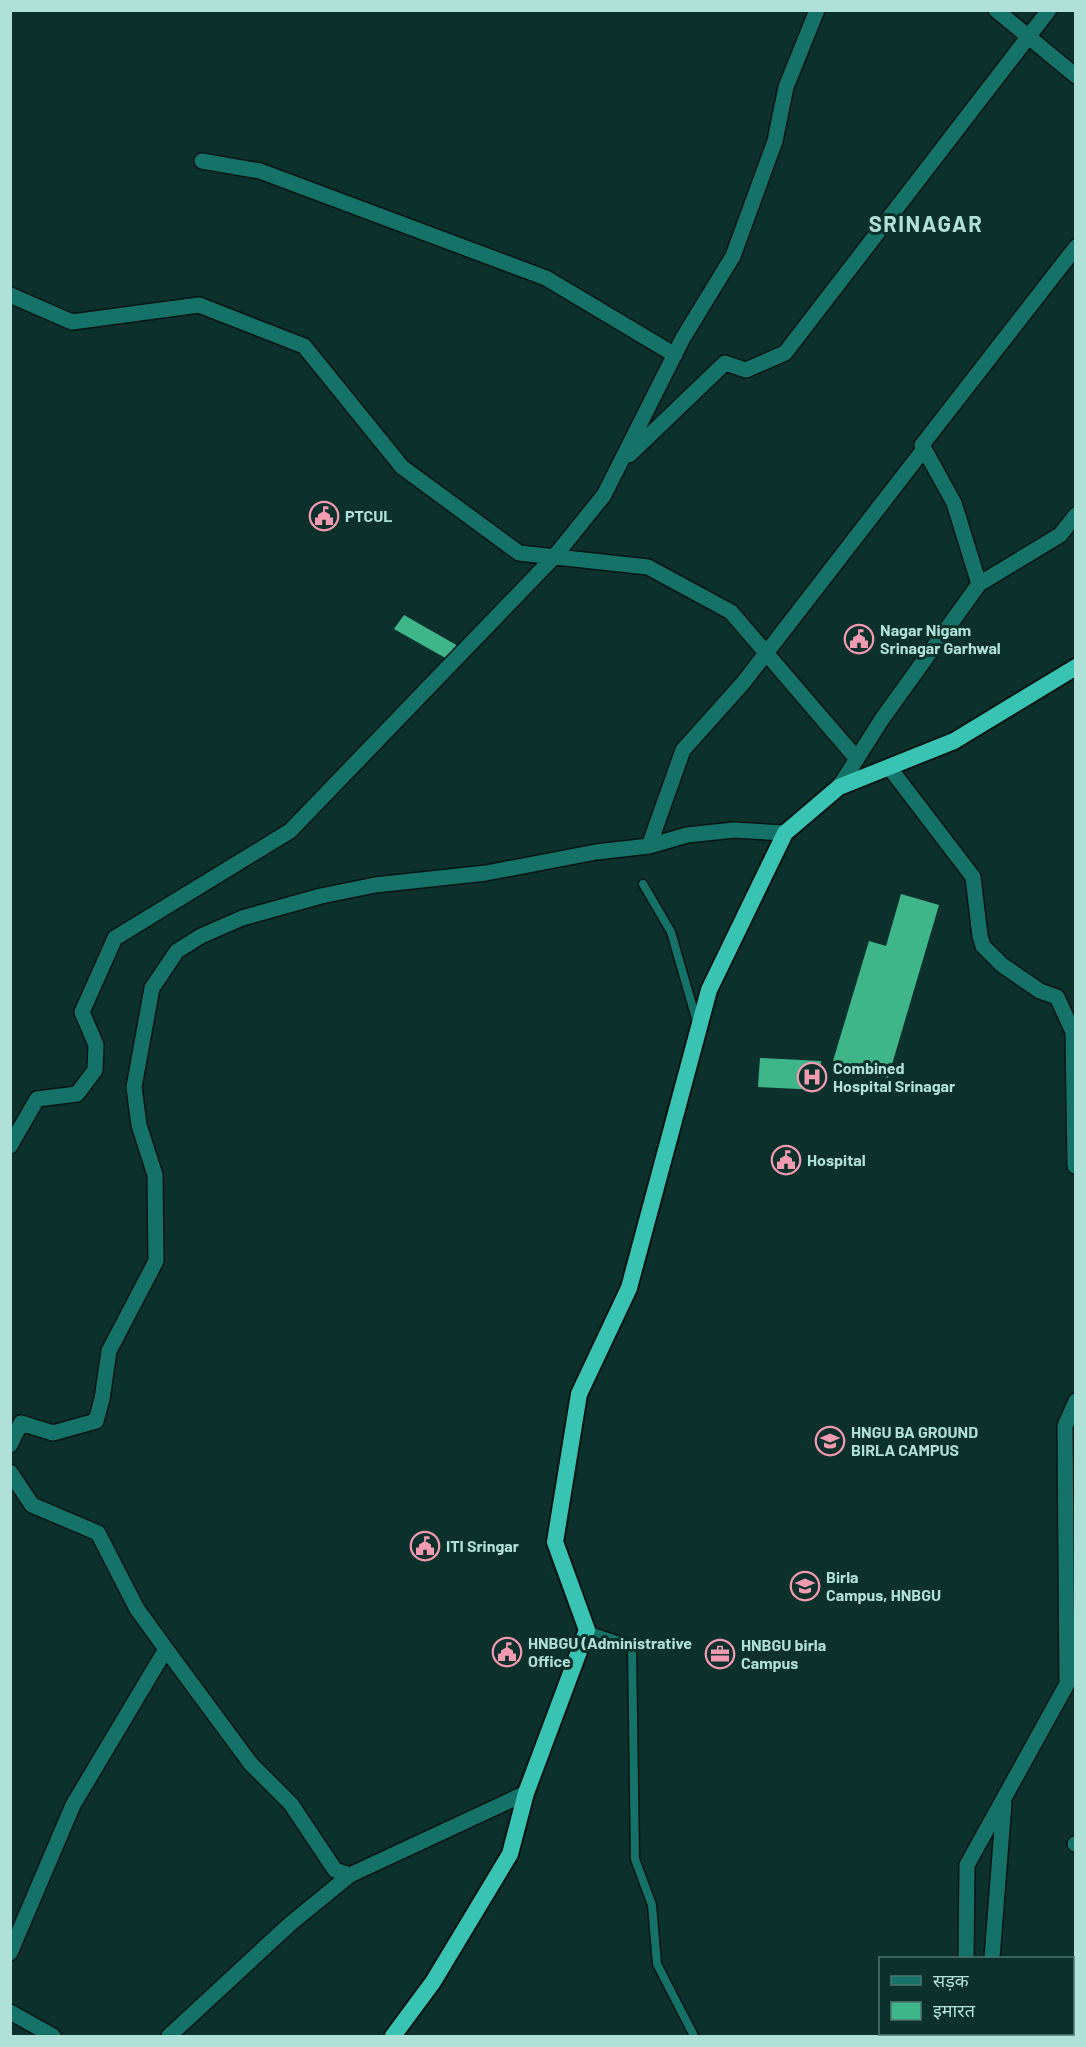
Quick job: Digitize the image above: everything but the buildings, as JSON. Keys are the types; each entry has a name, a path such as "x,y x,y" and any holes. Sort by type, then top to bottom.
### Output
{"highway":[{"path":"393,2037 433,1982 510,1854 526,1793 587,1630 555,1542 579,1394 629,1288 709,990 785,833 839,787 954,741 1076,667"}],"street":[{"path":"10,1146 37,1099 77,1094 95,1070 96,1045 82,1012 116,938 290,831 554,557 603,495 675,355 733,256 775,141 786,87 818,10"},
{"path":"996,10 1076,76"},
{"path":"620,463 725,363 747,370 785,353 1049,10"},
{"path":"202,161 260,171 546,278 675,355"},
{"path":"979,584 954,503 922,445 1076,247"},
{"path":"10,295 72,322 198,305 304,346 402,467 519,553 648,567 731,612 857,759"},
{"path":"649,846 682,750 743,683 924,449"},
{"path":"839,787 882,719 979,584 1060,535 1076,515"},
{"path":"889,767 973,877 983,946 1011,972 1040,991 1057,997 1073,1032 1075,1166"},
{"path":"10,1445 21,1423 53,1433 96,1421 102,1399 109,1351 156,1262 155,1175 139,1125 134,1087 152,988 177,951 228,923 321,896 375,885 486,873 596,852 649,846 687,835 734,830 785,833"},
{"path":"966,1957 967,1865 1067,1684 1065,1426 1076,1401"},
{"path":"10,1472 32,1505 98,1533 137,1609 166,1649 251,1764 291,1804 335,1870 350,1875"},
{"path":"10,1953 73,1805 166,1649"},
{"path":"169,2037 290,1924 350,1875 526,1793"},
{"path":"993,1957 1005,1794"},
{"path":"10,2012 53,2037"}],"lane":[{"path":"642,884 670,932 699,1029"},
{"path":"587,1630 632,1645 635,1859 652,1905 657,1964 694,2037"}],"place":[{"name":"PTCUL","path":"324,516"},
{"name":"Nagar Nigam Srinagar Garhwal","path":"859,639"},
{"name":"Combined Hospital Srinagar","path":"812,1077"},
{"name":"Hospital","path":"786,1160"},
{"name":"HNGU BA GROUND BIRLA CAMPUS","path":"830,1441"},
{"name":"ITI Sringar","path":"425,1546"},
{"name":"Birla Campus, HNBGU","path":"805,1586"},
{"name":"HNBGU (Administrative Office","path":"507,1652"},
{"name":"HNBGU birla Campus","path":"720,1654"}],"district":[{"name":"SRINAGAR","path":"926,224"}]}
